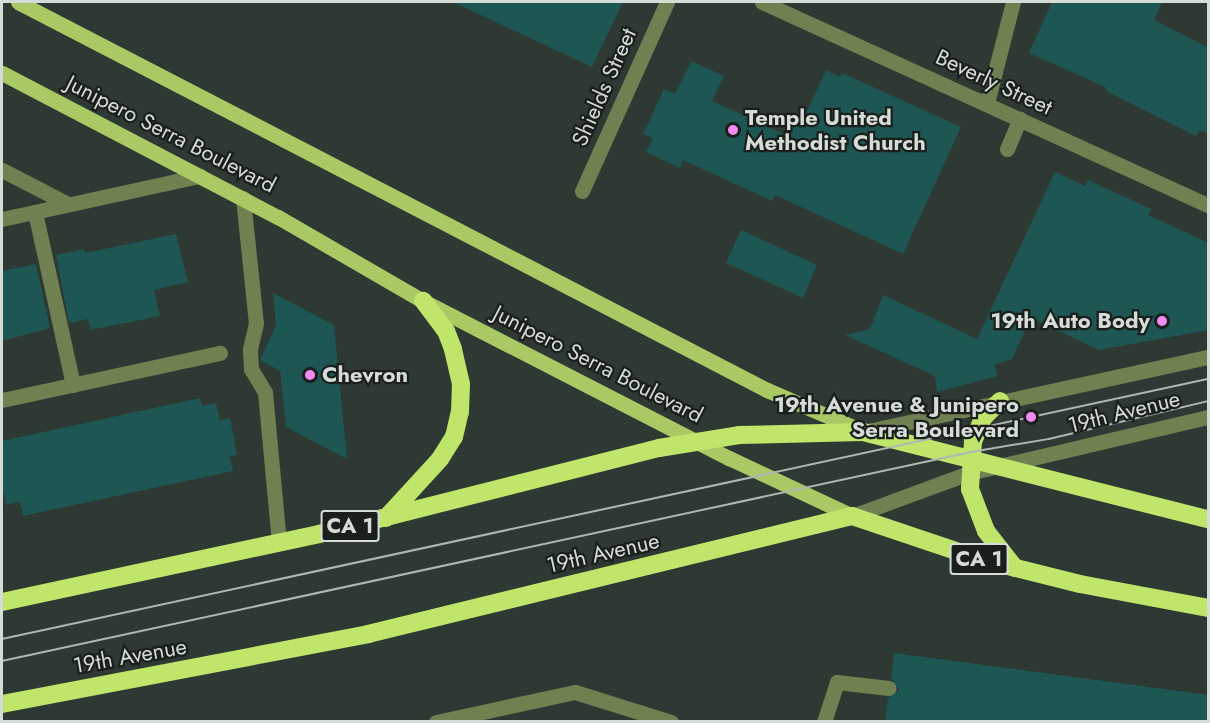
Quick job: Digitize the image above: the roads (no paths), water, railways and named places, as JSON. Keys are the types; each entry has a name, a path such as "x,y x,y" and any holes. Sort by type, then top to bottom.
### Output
{"highway":[{"path":"386,518 444,454 460,412 461,384 453,349 446,331 423,301"},
{"path":"1000,401 983,418 969,465 978,517 1015,568"},
{"name":"19th Avenue","path":"2,602 279,543 386,518 517,482 696,441 740,435 863,432"},
{"name":"Junipero Serra Boulevard","path":"863,432 969,465 998,466 1209,519"},
{"name":"19th Avenue","path":"2,704 368,634 852,516"},
{"name":"Junipero Serra Boulevard","path":"852,516 914,540 1015,568 1209,608"}],"main road":[{"name":"Junipero Serra Boulevard","path":"18,2 767,390 863,432"},
{"name":"Junipero Serra Boulevard","path":"2,73 243,198 423,301 696,441 852,516"}],"street":[{"name":"Shields Street","path":"582,191 667,2"},
{"name":"Beverly Street","path":"762,2 1209,204"},
{"path":"987,103 1013,2"},
{"path":"1007,149 1020,119"},
{"path":"2,170 68,204"},
{"path":"2,219 200,176"},
{"path":"243,198 256,324 250,349 251,369 265,392 279,543"},
{"path":"35,212 73,385"},
{"path":"2,400 220,353"},
{"name":"19th Avenue","path":"863,432 1209,357"},
{"name":"19th Avenue","path":"998,466 1209,417"},
{"name":"19th Avenue","path":"852,516 969,465"},
{"path":"824,722 837,682 889,688"},
{"path":"436,722 575,692 671,722"}],"tram line":[{"path":"2,639 1208,379"},
{"path":"2,661 971,452 1049,439 1208,401"}],"place":[{"name":"Temple United Methodist Church","path":"733,130"},
{"name":"19th Auto Body","path":"1162,321"},
{"name":"Chevron","path":"310,375"},
{"name":"19th Avenue & Junipero Serra Boulevard","path":"1031,417"}]}
